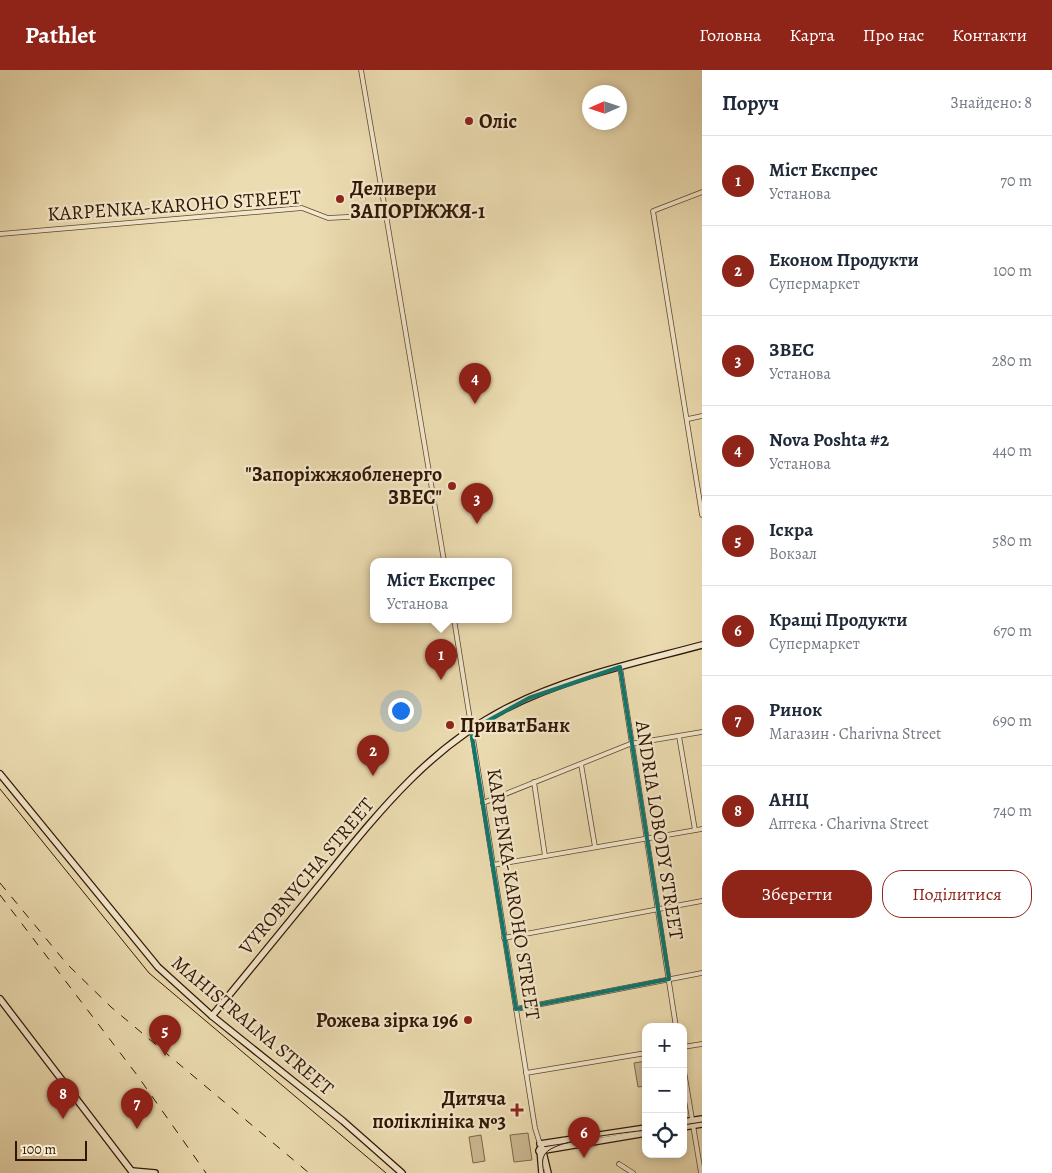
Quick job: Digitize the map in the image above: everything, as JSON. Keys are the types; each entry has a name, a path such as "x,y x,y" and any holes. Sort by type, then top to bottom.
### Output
{"street":[{"path":"361,70 443,558"},
{"path":"702,192 653,211 701,496 702,515"},
{"name":"KARPENKA-KAROHO STREET","path":"0,234 302,208 328,218 386,215"},
{"path":"688,418 702,416"},
{"name":"KARPENKA-KAROHO STREET","path":"455,623 535,1128 541,1148 542,1173"},
{"name":"VYROBNYCHA STREET","path":"212,1016 405,784 423,765 471,730 529,698 574,680 702,645"},
{"name":"ANDRIA LOBODY STREET","path":"620,667 630,744 675,1023"},
{"path":"483,803 630,744 702,732"},
{"path":"679,736 695,830"},
{"path":"582,764 595,847"},
{"name":"MAHISTRALNA STREET","path":"0,774 158,967 212,1016 343,1121 402,1173"},
{"path":"534,782 545,856"},
{"path":"493,865 702,829"},
{"path":"504,938 702,902"},
{"path":"516,1009 702,973"},
{"path":"0,999 132,1172 155,1173"},
{"path":"687,1046 702,1044"},
{"path":"526,1073 642,1054"},
{"path":"684,1068 701,1173"},
{"path":"687,1125 702,1119"},
{"path":"687,1122 702,1124"},
{"path":"541,1148 642,1129"},
{"path":"541,1148 642,1134"},
{"path":"541,1148 548,1173"},
{"path":"619,1164 633,1173"}],"highlighted area":[{"path":"620,667 669,979 516,1009 471,730 529,698"}],"shaded area":[{"path":"642,1062 642,1086 638,1087 634,1063"},
{"path":"528,1133 532,1160 514,1162 510,1135"},
{"path":"481,1135 485,1161 473,1163 469,1137"}],"tram line":[{"path":"0,789 149,973 386,1173"},
{"path":"687,1124 702,1122"},
{"path":"544,1173 543,1159 545,1154 562,1144 642,1131"}],"railway":[{"path":"0,883 67,964 111,1007 309,1173"},
{"path":"0,895 137,1075 206,1173"}],"place":[{"name":"Оліс","path":"469,121"},
{"name":"Деливери ЗАПОРІЖЖЯ-1","path":"340,199"},
{"name":"Nova Poshta #2","path":"475,404"},
{"name":"\"Запоріжжяобленерго ЗВЕС\"","path":"452,486"},
{"name":"ЗВЕС","path":"477,524"},
{"name":"Мiст Експрес","path":"441,680"},
{"name":"ПриватБанк","path":"450,725"},
{"name":"Економ Продукти","path":"373,776"},
{"name":"Рожева зірка 196","path":"468,1020"},
{"name":"Іскра","path":"165,1056"},
{"name":"Дитяча поліклініка №3","path":"517,1110"},
{"name":"АНЦ","path":"63,1119"},
{"name":"Ринок","path":"137,1129"},
{"name":"Кращі Продукти","path":"584,1158"}]}
